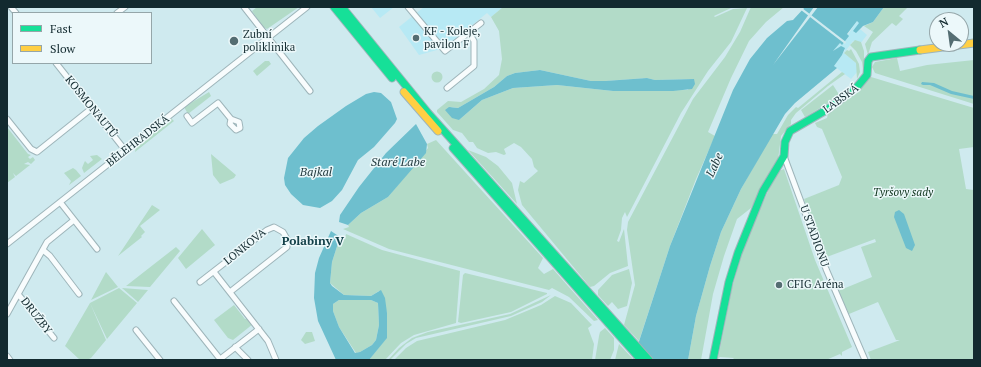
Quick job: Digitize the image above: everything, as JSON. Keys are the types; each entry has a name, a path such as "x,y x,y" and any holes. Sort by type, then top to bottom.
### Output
{"main road":[{"path":"334,7 422,114 612,323 650,360"},
{"path":"342,7 428,113 612,323 641,360"},
{"name":"LABSKÁ","path":"784,156 785,142 790,131 828,109 858,87 867,75 869,60 872,57 886,57 974,44"},
{"path":"713,360 729,282 743,236 763,191 784,156"}],"street":[{"path":"244,7 310,91"},
{"name":"BĚLEHRADSKÁ","path":"7,244 307,7"},
{"path":"408,7 443,50 449,49 481,23"},
{"path":"447,88 474,66 474,41 469,33"},
{"name":"KOSMONAUTŮ","path":"57,64 125,150"},
{"path":"187,116 192,123 218,103 231,119"},
{"path":"7,119 35,152 40,150 92,108"},
{"name":"U STADIONU","path":"784,156 826,268 865,360"},
{"path":"60,202 97,248"},
{"name":"DRUŽBY","path":"7,314 49,240 74,220"},
{"name":"LONKOVA","path":"200,282 269,228 276,228 285,234 288,242 287,247 230,292"},
{"path":"43,250 50,256 79,294"},
{"name":"LONKOVA","path":"214,272 270,345 276,360"},
{"name":"DRUŽBY","path":"18,294 54,338"},
{"path":"174,301 220,359 258,329"},
{"path":"136,330 160,360"},
{"path":"235,347 248,360"},
{"path":"7,356 10,360"}],"shaded area":[{"path":"371,7 394,7 380,18"},
{"path":"424,7 503,7 491,17 487,13 444,48 419,55 399,27"},
{"path":"857,21 860,22 856,33 860,29 867,35 860,44 853,41 844,53 856,63 858,71 851,79 834,66 845,50 841,47 833,51 840,43 841,45"}],"green space":[{"path":"257,7 299,7 267,29 263,27 252,11"},
{"path":"503,7 731,8 714,16 715,17 733,9 747,8 731,42 708,71 681,113 627,217 625,212 622,218 621,230 617,241 619,242 624,229 628,266 610,273 594,286 590,287 522,205 518,190 520,181 524,183 538,171 534,167 532,159 521,147 514,143 504,149 506,154 504,155 496,152 488,153 477,148 473,142 469,142 462,133 453,130 437,112 437,110 448,101 461,102 484,89 499,75 502,59 499,31 491,17","holes":["540,70 591,81 647,78 655,80 694,79 688,90 613,91 557,85 513,88 482,100 459,120 451,107 458,108 494,87 507,76 515,73"]},
{"path":"751,7 784,7 766,22 749,41 731,78 708,132 715,136 696,179 670,246 639,341 624,325 635,285 627,230 628,222 693,99 725,57 740,32"},
{"path":"884,7 908,7 899,16 903,19 896,26 892,23 872,42 868,55 865,44 873,32 864,26 873,22"},
{"path":"855,40 861,42 864,51 863,70 862,62 856,51 850,45"},
{"path":"851,49 859,64 860,72 857,79 856,63 844,53"},
{"path":"897,58 900,71 927,65 974,60 974,104 875,73 872,67 875,62"},
{"path":"265,61 269,61 271,64 257,76 253,71"},
{"path":"437,71 441,73 443,77 441,81 437,83 433,81 431,77 433,73"},
{"path":"842,72 845,74 796,113 791,120 791,124 781,136 778,160 751,208 737,219 713,294 701,360 688,360 696,316 710,266 721,232 741,189 772,134 777,134 788,115 796,107 798,108"},
{"name":"Tyršovy sady","path":"871,77 974,108 974,147 959,149 966,189 974,190 974,360 871,360 868,352 900,340 896,340 878,302 849,314 838,291 872,277 861,247 876,242 875,239 824,258 804,199 839,185 842,177 822,129 817,127 815,123 827,118 828,113 859,91"},
{"path":"833,85 840,96 805,117 801,110"},
{"path":"209,92 211,96 188,114 184,107"},
{"path":"171,118 174,121 135,152 136,146"},
{"path":"7,127 28,154 31,155 28,157 30,159 33,157 35,160 31,164 28,162 24,164 30,165 16,176 13,173 15,177 7,183"},
{"path":"436,140 543,258 538,268 544,274 553,269 598,320 594,321 569,297 552,288 549,290 389,249 343,229 349,227 348,225 361,213 388,197 428,148 427,144"},
{"path":"468,150 486,157 498,166 512,183 517,204"},
{"path":"211,154 236,175 234,178 220,184 213,175"},
{"path":"97,155 102,159 84,173 82,168 85,161 88,164 93,160 90,156"},
{"path":"73,168 81,176 69,185 71,181 64,173"},
{"name":"CFIG Aréna","path":"784,169 815,260 852,347 842,352 842,356 840,354 826,360 732,360 734,358 720,357 718,359 732,288 745,243 770,187 779,171"},
{"path":"152,205 160,210 140,226 145,232 141,236 142,237 118,256"},
{"path":"202,229 215,245 186,269 178,258"},
{"path":"346,234 382,250 460,271 456,323 414,335 401,343 385,360 369,360 387,337 387,313 379,291 371,296 344,295 330,283 332,262 340,237 345,239"},
{"path":"176,247 180,251 150,287 126,286"},
{"path":"629,269 632,283 627,306 618,309 612,302 608,306 598,295 598,290 612,275"},
{"path":"106,272 118,287 91,300"},
{"path":"465,273 547,294 511,312 461,323 458,322 463,275"},
{"path":"119,288 137,303 107,339 90,303"},
{"path":"122,288 148,290 138,302"},
{"path":"551,295 542,302 511,316 416,338 406,344 390,360 388,360 399,348 412,338 428,332 510,314"},
{"path":"555,296 571,303 592,325 588,328 594,344 592,360 394,360 406,348 417,341 505,320 541,305"},
{"path":"339,300 371,300 378,303 379,325 376,340 372,345 360,352 356,353 339,327 333,311 333,304"},
{"path":"90,303 106,340 91,358 87,360 80,360 65,346"},
{"path":"234,305 245,319 248,318 253,324 233,340 228,338 214,320"},
{"path":"605,328 614,338 614,350 610,360 595,360 600,332"},
{"path":"306,332 312,332 315,341 305,344 301,340"},
{"path":"619,344 633,359 633,360 615,360"}],"water":[{"name":"Labe","path":"805,7 814,7 773,65 818,7 884,7 873,22 863,26 856,33 853,31 859,23 857,21 847,34 849,36 842,45 840,43 833,51 841,46 845,48 834,66 837,68 795,103 785,114 741,189 721,232 710,266 696,316 688,360 633,360 670,246 733,90 750,59 767,38 787,21 793,20"},
{"path":"540,70 591,81 647,78 655,80 694,79 695,84 692,89 673,91 613,91 557,85 513,88 482,100 459,120 452,118 445,110 449,107 458,108 494,87 507,76 515,73"},
{"path":"922,82 934,83 952,91 974,96 974,99 951,94 930,85 923,85 921,84"},
{"name":"Bajkal","path":"374,92 381,93 391,102 397,119 395,123 374,147 358,160 342,190 332,201 320,208 303,205 291,194 285,185 284,178 288,158 304,138 318,126 346,106 366,94"},
{"name":"Staré Labe","path":"416,124 427,144 426,153 388,197 361,213 348,225 339,222 340,215 359,187 386,153"},
{"path":"899,210 904,214 915,245 912,251 906,248 894,217 895,212"},
{"path":"331,231 340,237 332,262 330,283 332,286 344,295 371,296 381,290 385,298 387,313 387,338 369,360 336,360 318,321 314,298 315,273 319,258","holes":["339,300 371,300 378,303 379,325 376,340 372,345 360,352 355,353 339,327 333,311 333,304"]}],"pier":[{"path":"802,8 846,42 845,44 801,10"}],"traffic: fast":[{"path":"334,7 392,78"},
{"path":"342,7 428,113 649,360"},
{"path":"713,360 729,282 738,253 763,191 784,156 785,142 790,131 828,109 857,87 867,75 868,61 871,57 920,50"},
{"path":"453,148 641,360"}],"traffic: slow":[{"path":"920,50 974,43"},
{"path":"404,92 438,131"}],"place":[{"name":"KF - Koleje, pavilon F","path":"416,38"},
{"name":"Zubní poliklinika","path":"234,41"},
{"name":"CFIG Aréna","path":"779,285"}],"district":[{"name":"Polabiny V","path":"313,242"}]}
